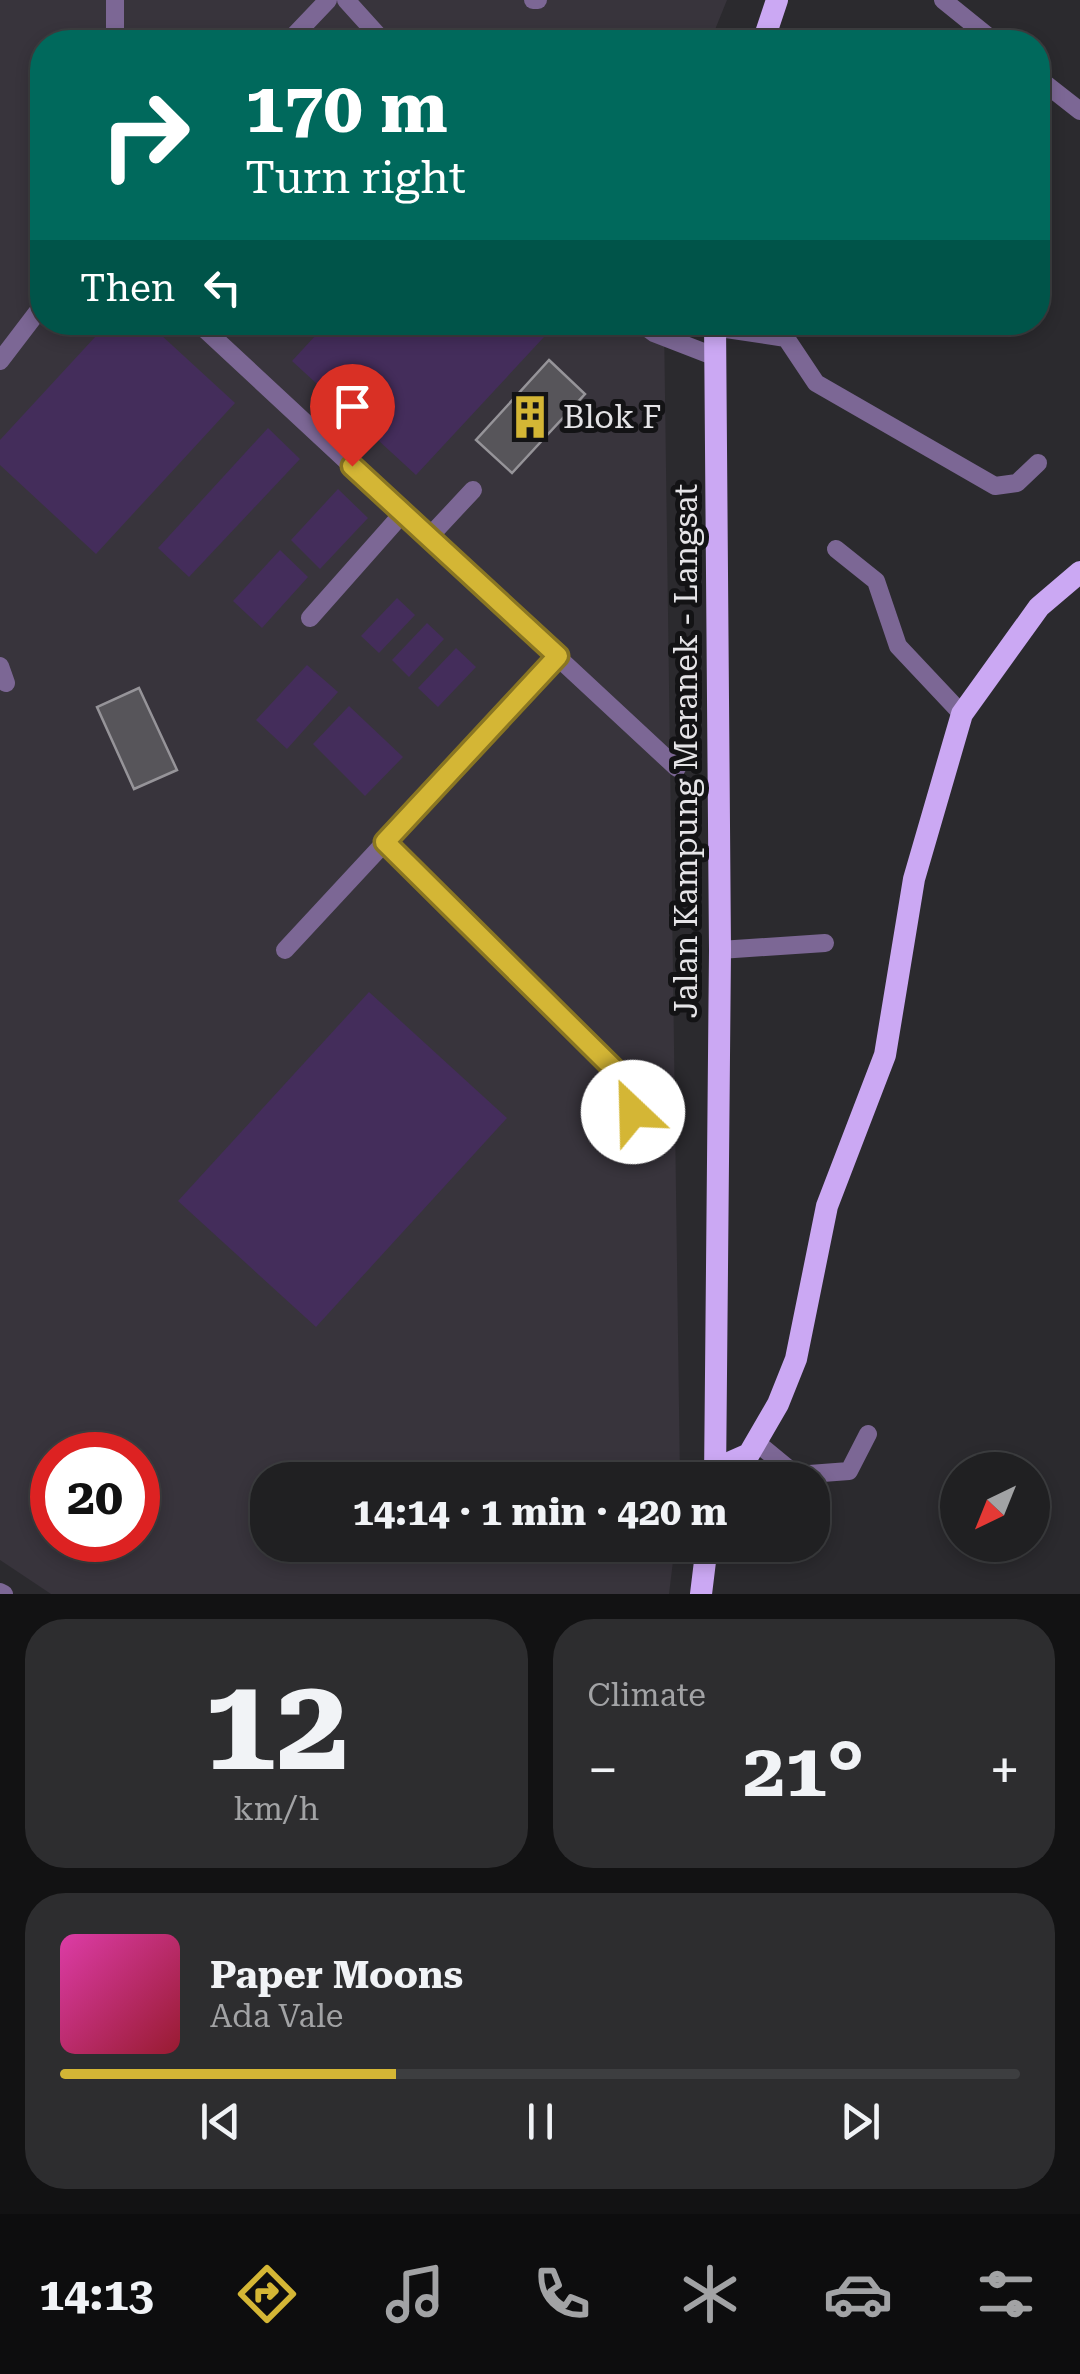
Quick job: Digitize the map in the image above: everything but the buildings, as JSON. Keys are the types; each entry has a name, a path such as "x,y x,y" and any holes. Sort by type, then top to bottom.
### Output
{"main road":[{"path":"767,30 778,0"},
{"name":"Jalan Kampung Meranek - Langsat","path":"715,335 720,950 716,1442 720,1462"},
{"path":"738,1462 753,1448 778,1404 796,1359 827,1206 885,1055 914,879 962,714 1039,607 1080,572"},
{"path":"716,1442 753,1448"},
{"path":"702,1594 706,1562"}],"street":[{"path":"115,0 115,30"},
{"path":"299,30 328,0"},
{"path":"346,0 373,30"},
{"path":"954,3 982,30"},
{"path":"1050,87 1080,111"},
{"path":"0,361 30,322"},
{"path":"210,335 678,768"},
{"path":"662,335 716,357"},
{"path":"768,335 786,338 816,382 996,486 1018,482 1038,463"},
{"path":"430,536 472,490"},
{"path":"310,618 404,513"},
{"path":"836,549 876,581 898,646 962,714"},
{"path":"285,950 558,656"},
{"path":"385,842 626,1082 633,1112 620,1142"},
{"path":"720,950 825,942"},
{"path":"753,1448 796,1476 840,1475 850,1471 868,1434"}],"shaded area":[{"path":"0,0 727,0 715,30 30,30 30,335 664,335 680,1462 250,1462 250,1562 673,1562 669,1594 51,1594 0,1560"},
{"path":"97,335 161,335 235,403 96,554 0,465 0,440"},
{"path":"315,335 546,335 416,475 292,361"},
{"path":"268,428 300,459 189,577 158,548"},
{"path":"338,489 368,518 320,569 291,540"},
{"path":"280,550 308,577 262,628 233,601"},
{"path":"397,598 415,615 379,653 361,636"},
{"path":"427,623 444,639 409,677 392,660"},
{"path":"456,648 476,667 438,707 418,688"},
{"path":"307,665 338,692 287,749 256,720"},
{"path":"349,706 403,757 365,796 313,744"},
{"path":"369,992 507,1118 316,1327 178,1201"}],"place":[{"name":"Blok F","path":"530,417"}],"route":[{"path":"352,466 558,656 385,842 620,1075 632,1099 633,1112"}]}
